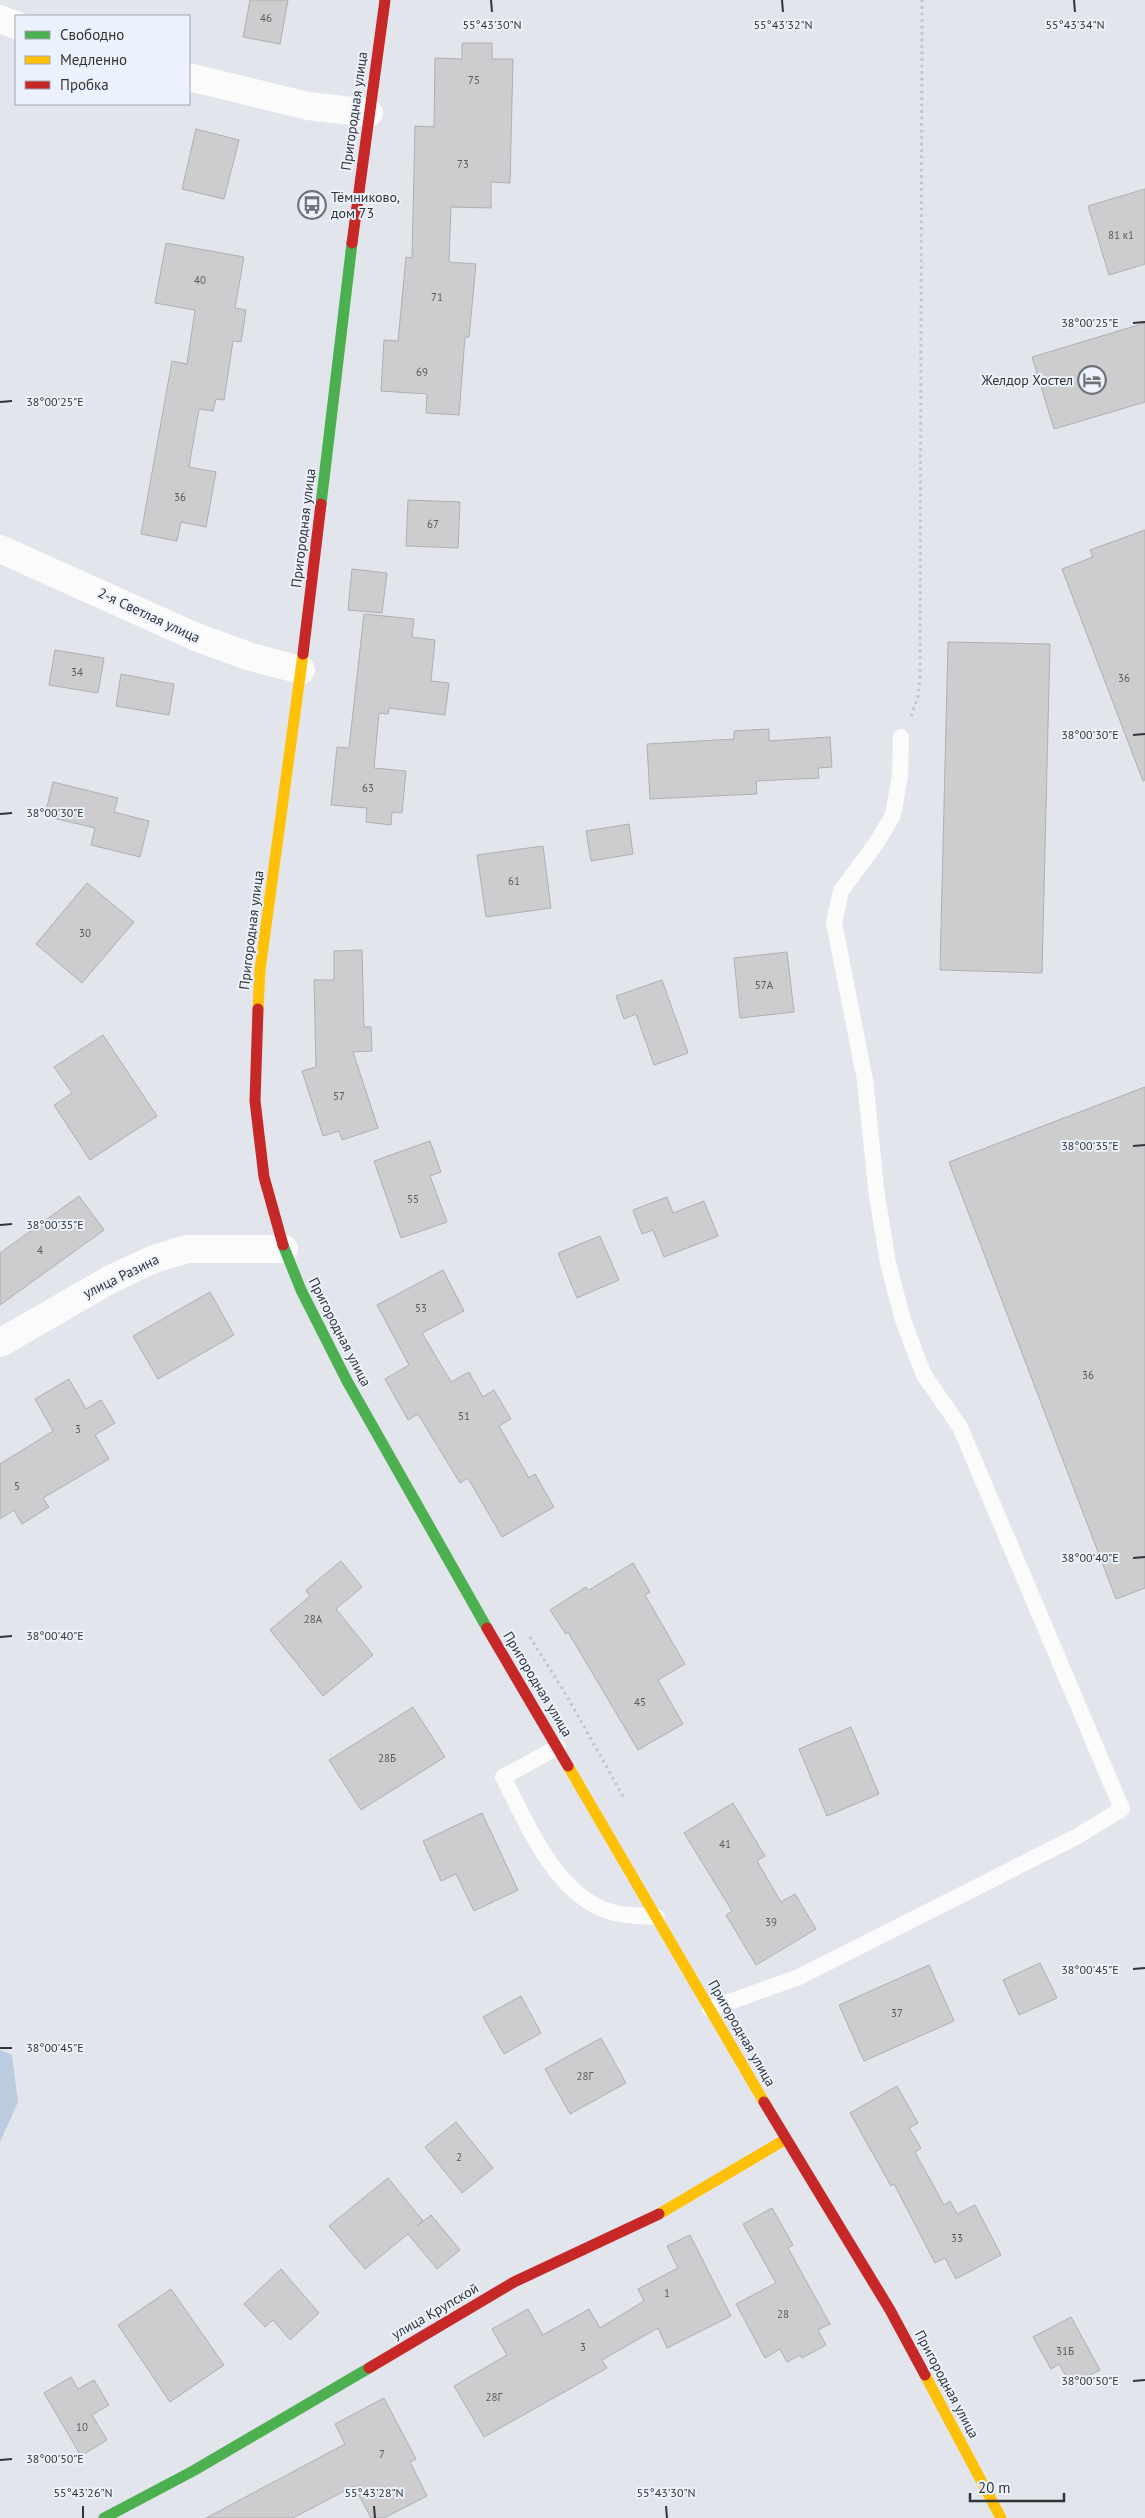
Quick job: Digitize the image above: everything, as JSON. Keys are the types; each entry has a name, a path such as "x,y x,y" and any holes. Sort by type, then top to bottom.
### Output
{"street":[{"name":"Пригородная улица","path":"385,0 369,113 301,670 260,970 255,1050 259,1141 264,1176 284,1249 300,1290 347,1381 421,1516 558,1746 786,2139 890,2310 1001,2518"},
{"path":"0,19 15,24"},
{"path":"190,77 308,106 369,113"},
{"name":"2-я Светлая улица","path":"0,549 196,637 251,657 301,670"},
{"name":"улица Разина","path":"0,1343 111,1279 154,1259 187,1249 284,1249"},
{"name":"улица Крупской","path":"104,2518 193,2471 514,2282 661,2214 786,2139"}],"lane":[{"path":"710,2009 799,1977 1076,1836 1122,1809 960,1427 924,1375 903,1320 888,1263 876,1188 865,1080 834,923 841,890 877,842 893,816 899,790 901,737"},
{"path":"558,1746 503,1777 544,1856 588,1902 612,1912 657,1917"}],"path":[{"path":"901,737 908,725 918,697 920,678 922,0"},
{"path":"526,1631 568,1698 626,1802"}],"water":[{"path":"0,2050 12,2055 18,2102 0,2142"}],"building":[{"path":"250,0 288,0 280,44 243,37"},
{"path":"462,43 492,43 492,59 513,59 510,183 491,182 491,208 451,207 449,262 476,264 469,337 465,337 459,415 426,413 427,394 381,391 384,340 398,341 406,257 412,258 415,126 434,127 435,58 462,59"},
{"path":"196,129 239,140 224,199 182,189"},
{"path":"1145,189 1145,264 1109,275 1088,206"},
{"path":"166,243 244,257 235,308 246,310 241,342 233,341 224,400 216,399 213,411 199,409 189,467 216,472 206,527 181,522 177,541 141,534 172,361 187,364 195,310 155,303"},
{"name":"Желдор Хостел","path":"1145,323 1145,402 1054,429 1032,357"},
{"path":"408,500 460,502 458,548 406,546"},
{"path":"1145,530 1145,780 1143,781 1062,569 1093,557 1090,550"},
{"path":"352,569 387,573 382,613 348,610"},
{"path":"364,614 414,619 412,637 435,640 431,681 449,683 445,715 389,708 388,714 379,713 374,768 406,771 402,813 392,812 391,825 366,822 367,808 331,805 337,747 349,748"},
{"path":"948,642 1050,644 1042,973 940,970"},
{"path":"55,650 104,658 98,693 49,685"},
{"path":"121,674 174,684 169,715 116,706"},
{"path":"769,729 769,741 830,737 832,767 818,768 819,778 756,781 757,794 650,799 647,744 734,739 734,731"},
{"path":"53,782 118,798 114,812 149,821 140,857 91,845 95,828 45,816"},
{"path":"629,824 633,854 591,861 586,831"},
{"path":"543,846 551,908 486,917 477,855"},
{"path":"87,883 134,922 82,983 36,944"},
{"path":"362,950 364,1027 371,1027 372,1051 353,1052 378,1128 342,1140 339,1131 323,1136 302,1071 316,1067 314,980 334,980 334,951"},
{"path":"787,952 794,1012 740,1018 734,958"},
{"path":"662,980 688,1053 654,1065 636,1014 624,1019 616,996"},
{"path":"103,1035 157,1116 90,1160 54,1105 72,1093 54,1067"},
{"path":"1145,1087 1145,1588 1116,1599 949,1162"},
{"path":"430,1141 441,1172 430,1176 447,1222 401,1238 374,1161"},
{"path":"79,1196 104,1230 0,1305 0,1253"},
{"path":"667,1197 673,1213 704,1201 718,1236 664,1257 653,1230 642,1234 633,1210"},
{"path":"600,1236 619,1280 577,1298 558,1253"},
{"path":"443,1270 464,1311 422,1333 451,1382 469,1372 483,1397 494,1390 511,1419 499,1426 529,1478 535,1474 554,1507 502,1537 468,1478 460,1483 418,1414 408,1420 385,1379 409,1365 377,1305"},
{"path":"210,1292 234,1335 158,1379 133,1336"},
{"path":"69,1379 86,1409 101,1400 115,1423 95,1435 109,1459 43,1498 49,1507 22,1524 14,1510 0,1519 0,1464 53,1431 35,1399"},
{"path":"341,1561 362,1587 336,1609 373,1655 323,1696 270,1630 310,1596 306,1590"},
{"path":"633,1563 650,1592 645,1595 685,1664 658,1680 683,1724 638,1750 568,1632 566,1634 550,1610 586,1587 589,1590"},
{"path":"413,1707 445,1757 361,1810 329,1760"},
{"path":"851,1727 879,1794 827,1816 799,1749"},
{"path":"733,1803 765,1856 757,1861 781,1902 795,1894 816,1929 756,1965 726,1915 732,1911 684,1833"},
{"path":"482,1813 518,1890 474,1911 456,1874 441,1881 423,1841"},
{"path":"1040,1963 1057,1998 1019,2015 1003,1980"},
{"path":"929,1965 954,2021 864,2061 839,2005"},
{"path":"521,1996 541,2033 504,2054 483,2017"},
{"path":"601,2038 626,2083 570,2114 545,2069"},
{"path":"897,2086 918,2123 909,2128 921,2148 915,2152 944,2205 950,2201 957,2214 975,2205 1001,2255 956,2279 945,2258 935,2263 894,2184 891,2186 850,2113"},
{"path":"456,2122 493,2168 462,2193 425,2147"},
{"path":"388,2178 423,2221 417,2226 431,2215 460,2250 437,2269 408,2234 365,2269 329,2226"},
{"path":"772,2208 793,2245 788,2248 830,2324 818,2330 826,2345 802,2358 800,2355 787,2362 780,2349 765,2358 736,2304 776,2283 743,2224"},
{"path":"690,2235 731,2316 667,2348 658,2328 602,2360 607,2368 484,2437 454,2386 507,2355 492,2329 528,2309 543,2335 589,2309 600,2328 644,2301 638,2289 678,2268 667,2246"},
{"path":"281,2269 319,2313 290,2340 273,2320 265,2327 244,2304"},
{"path":"171,2289 224,2365 170,2402 118,2325"},
{"path":"1071,2317 1100,2370 1071,2385 1059,2364 1051,2369 1033,2337"},
{"path":"71,2377 78,2389 94,2380 109,2405 92,2415 107,2440 81,2456 44,2393"},
{"path":"384,2398 416,2459 410,2462 427,2496 384,2518 371,2518 354,2486 293,2518 206,2518 345,2444 335,2424"}],"traffic: fast":[{"path":"321,504 352,243"},
{"path":"283,1245 301,1290 347,1381 487,1628"},
{"path":"104,2518 193,2471 369,2368"}],"traffic: slow":[{"path":"258,1009 260,970 303,654"},
{"path":"568,1766 764,2102"},
{"path":"659,2214 786,2139"},
{"path":"925,2375 1001,2518"}],"traffic: jam":[{"path":"352,243 385,0"},
{"path":"303,654 321,504"},
{"path":"258,1009 255,1101 264,1177 283,1245"},
{"path":"487,1628 568,1766"},
{"path":"764,2102 890,2310 925,2375"},
{"path":"369,2368 514,2282 659,2214"}],"place":[{"name":"Тёмниково, дом 73","path":"312,205"},
{"name":"Желдор Хостел","path":"1092,380"}]}
